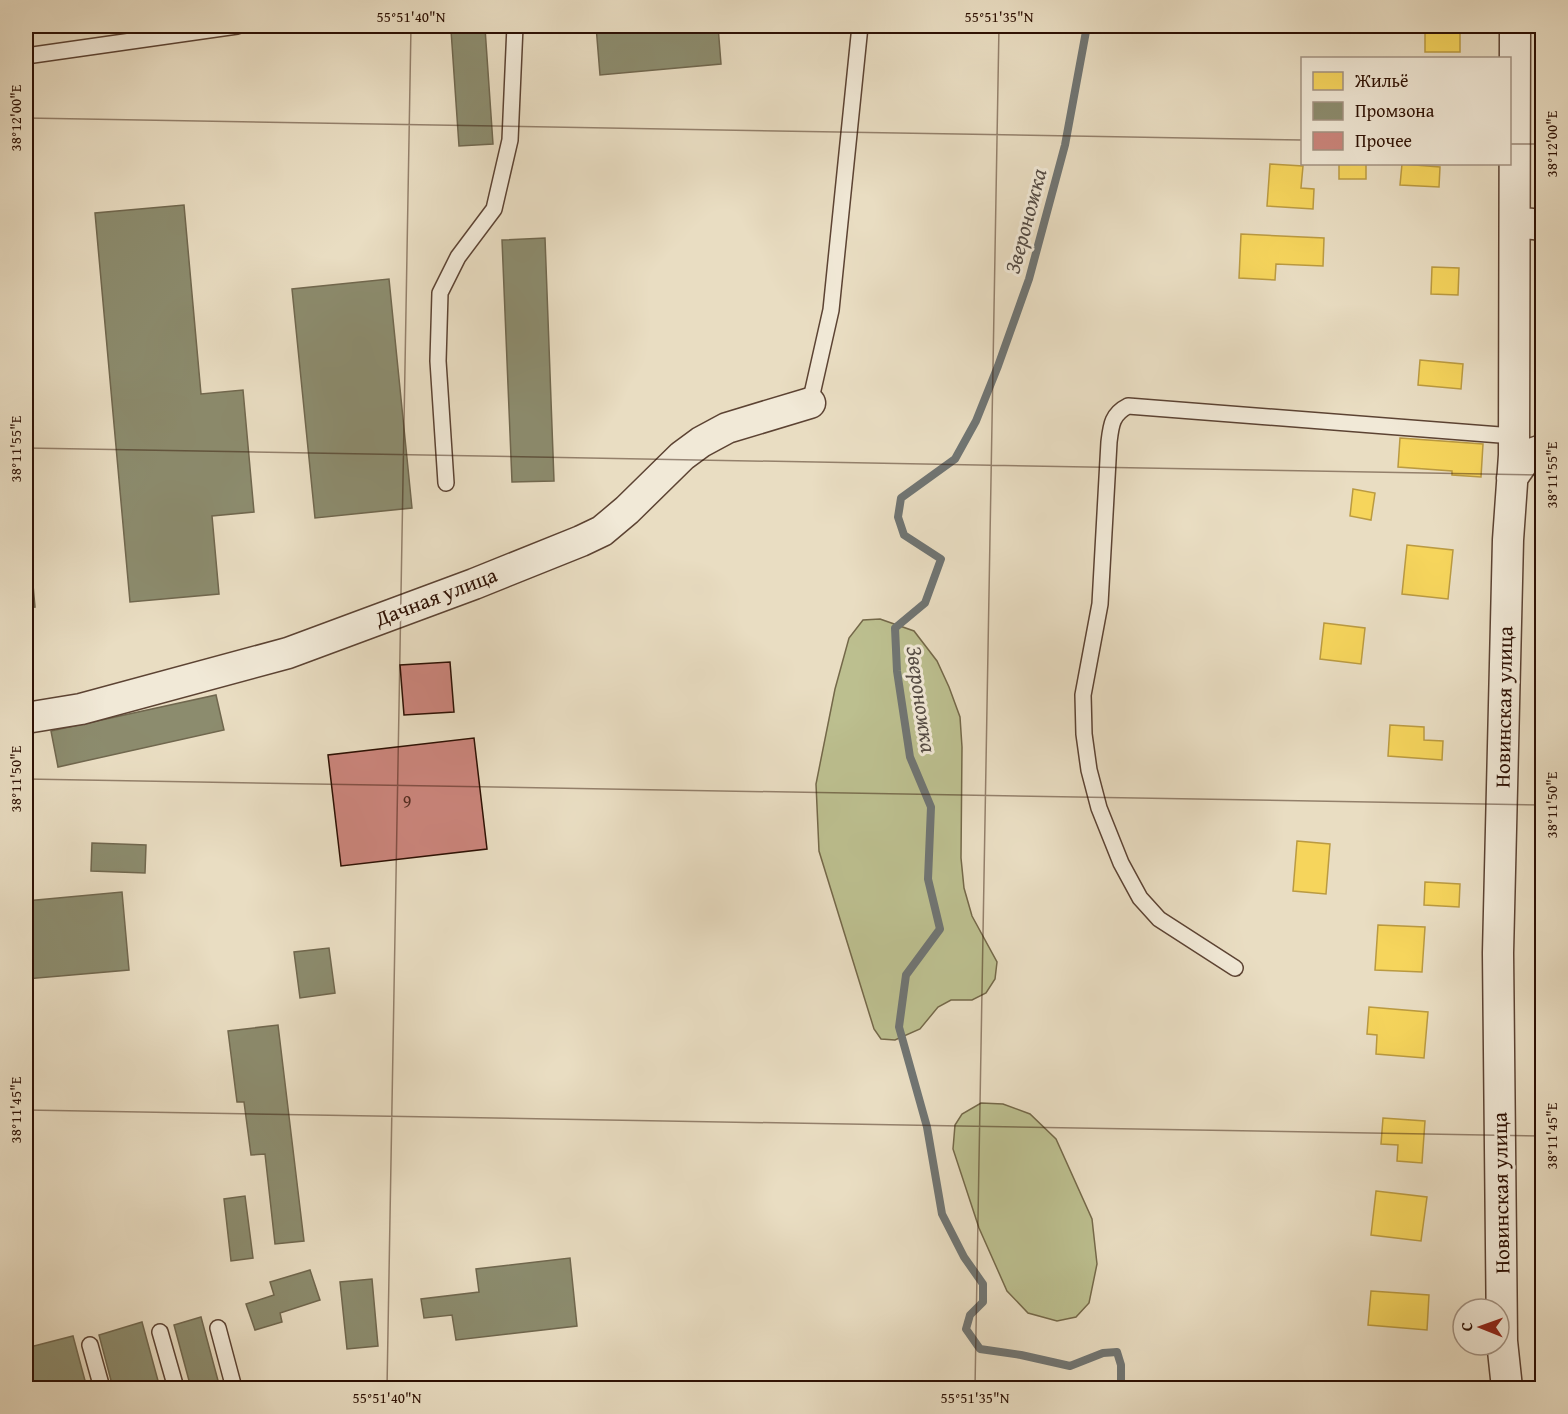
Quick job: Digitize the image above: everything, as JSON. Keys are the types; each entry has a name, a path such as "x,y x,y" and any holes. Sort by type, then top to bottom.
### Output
{"street":[{"name":"Новинская улица","path":"1507,1389 1502,1341 1498,953 1508,540 1514,402 1529,223 1515,26"},
{"path":"1514,402 1535,428 1542,432"},
{"name":"Дачная улица","path":"26,718 81,709 288,652 474,584 602,531 682,456 701,442 727,428 810,404"},
{"path":"1512,478 1528,455 1542,450"}],"lane":[{"path":"26,56 237,26"},
{"path":"446,483 438,362 440,292 458,257 494,208 510,141 515,26"},
{"path":"810,404 831,310 860,26"},
{"path":"1235,968 1159,920 1140,898 1121,863 1099,808 1089,771 1084,734 1083,695 1101,604 1109,442 1111,426 1118,411 1128,406 1514,436"},
{"path":"218,1328 234,1389"},
{"path":"160,1332 176,1389"},
{"path":"90,1345 102,1389"}],"green space":[{"path":"880,619 914,631 937,661 960,717 961,858 964,888 972,916 997,962 995,979 986,993 972,1000 951,1000 938,1007 920,1029 895,1040 881,1039 874,1029 819,851 816,784 835,689 849,638 863,620"},
{"path":"981,1103 1003,1104 1030,1114 1056,1139 1092,1219 1097,1264 1089,1303 1076,1317 1057,1321 1028,1313 1007,1291 979,1228 953,1149 955,1125 962,1114"}],"building: Жильё":[{"path":"1425,26 1460,26 1460,52 1425,52"},
{"path":"1270,164 1303,166 1301,188 1314,189 1313,209 1267,206"},
{"path":"1339,165 1366,165 1366,179 1339,179"},
{"path":"1402,165 1440,167 1439,187 1400,185"},
{"path":"1241,234 1324,238 1323,266 1276,264 1275,280 1239,278"},
{"path":"1432,267 1459,268 1458,295 1431,294"},
{"path":"1420,360 1463,364 1461,389 1418,385"},
{"path":"1400,438 1483,444 1481,477 1452,475 1452,471 1398,467"},
{"path":"1353,489 1375,493 1371,520 1350,516"},
{"path":"1407,545 1453,550 1448,599 1402,594"},
{"path":"1324,623 1365,628 1361,664 1320,659"},
{"path":"1390,725 1424,727 1424,740 1443,741 1442,760 1388,756"},
{"path":"1297,841 1330,844 1326,894 1293,891"},
{"path":"1425,882 1460,884 1459,907 1424,905"},
{"path":"1378,925 1425,927 1422,972 1375,970"},
{"path":"1369,1007 1428,1012 1424,1058 1376,1054 1377,1035 1367,1034"},
{"path":"1383,1118 1425,1121 1422,1163 1397,1161 1398,1145 1381,1144"},
{"path":"1376,1191 1427,1197 1421,1241 1371,1235"},
{"path":"1371,1291 1429,1295 1427,1330 1368,1325"}],"building: Промзона":[{"path":"596,26 718,26 721,64 600,75"},
{"path":"485,28 493,144 459,146 451,30"},
{"path":"184,205 201,394 243,390 254,512 212,516 219,594 130,602 95,213"},
{"path":"545,238 554,481 512,482 502,240"},
{"path":"389,279 412,508 315,518 292,289"},
{"path":"26,507 35,607 26,608"},
{"path":"216,695 224,730 58,767 51,731"},
{"path":"92,843 146,845 145,873 91,871"},
{"path":"122,892 129,970 26,979 26,901"},
{"path":"329,948 335,993 300,998 294,952"},
{"path":"278,1025 304,1241 275,1244 265,1154 251,1155 244,1102 237,1102 228,1031"},
{"path":"245,1196 253,1258 231,1261 224,1199"},
{"path":"570,1258 577,1326 456,1340 452,1315 424,1318 421,1299 479,1292 476,1269"},
{"path":"310,1270 320,1300 280,1313 282,1322 255,1330 246,1304 274,1295 270,1282"},
{"path":"372,1279 378,1346 347,1349 340,1282"},
{"path":"201,1317 220,1388 191,1388 174,1325"},
{"path":"142,1322 160,1388 113,1388 99,1335"},
{"path":"73,1336 87,1388 34,1388 26,1348"},
{"path":"583,1381 584,1388 487,1388"}],"building: Прочее":[{"path":"450,662 454,712 404,715 400,665"},
{"path":"474,738 487,849 341,866 328,755"}],"waterway":[{"name":"Звероножка","path":"1087,26 1065,145 1029,279 998,366 976,421 955,459 901,498 898,517 904,535 941,559 925,603 895,628 897,671 910,757 931,807 928,879 940,929 906,975 899,1027 927,1127 942,1214 964,1257 983,1284 983,1302 970,1315 966,1329 980,1349 1070,1366 1103,1353 1117,1352 1121,1365 1121,1388"}]}
